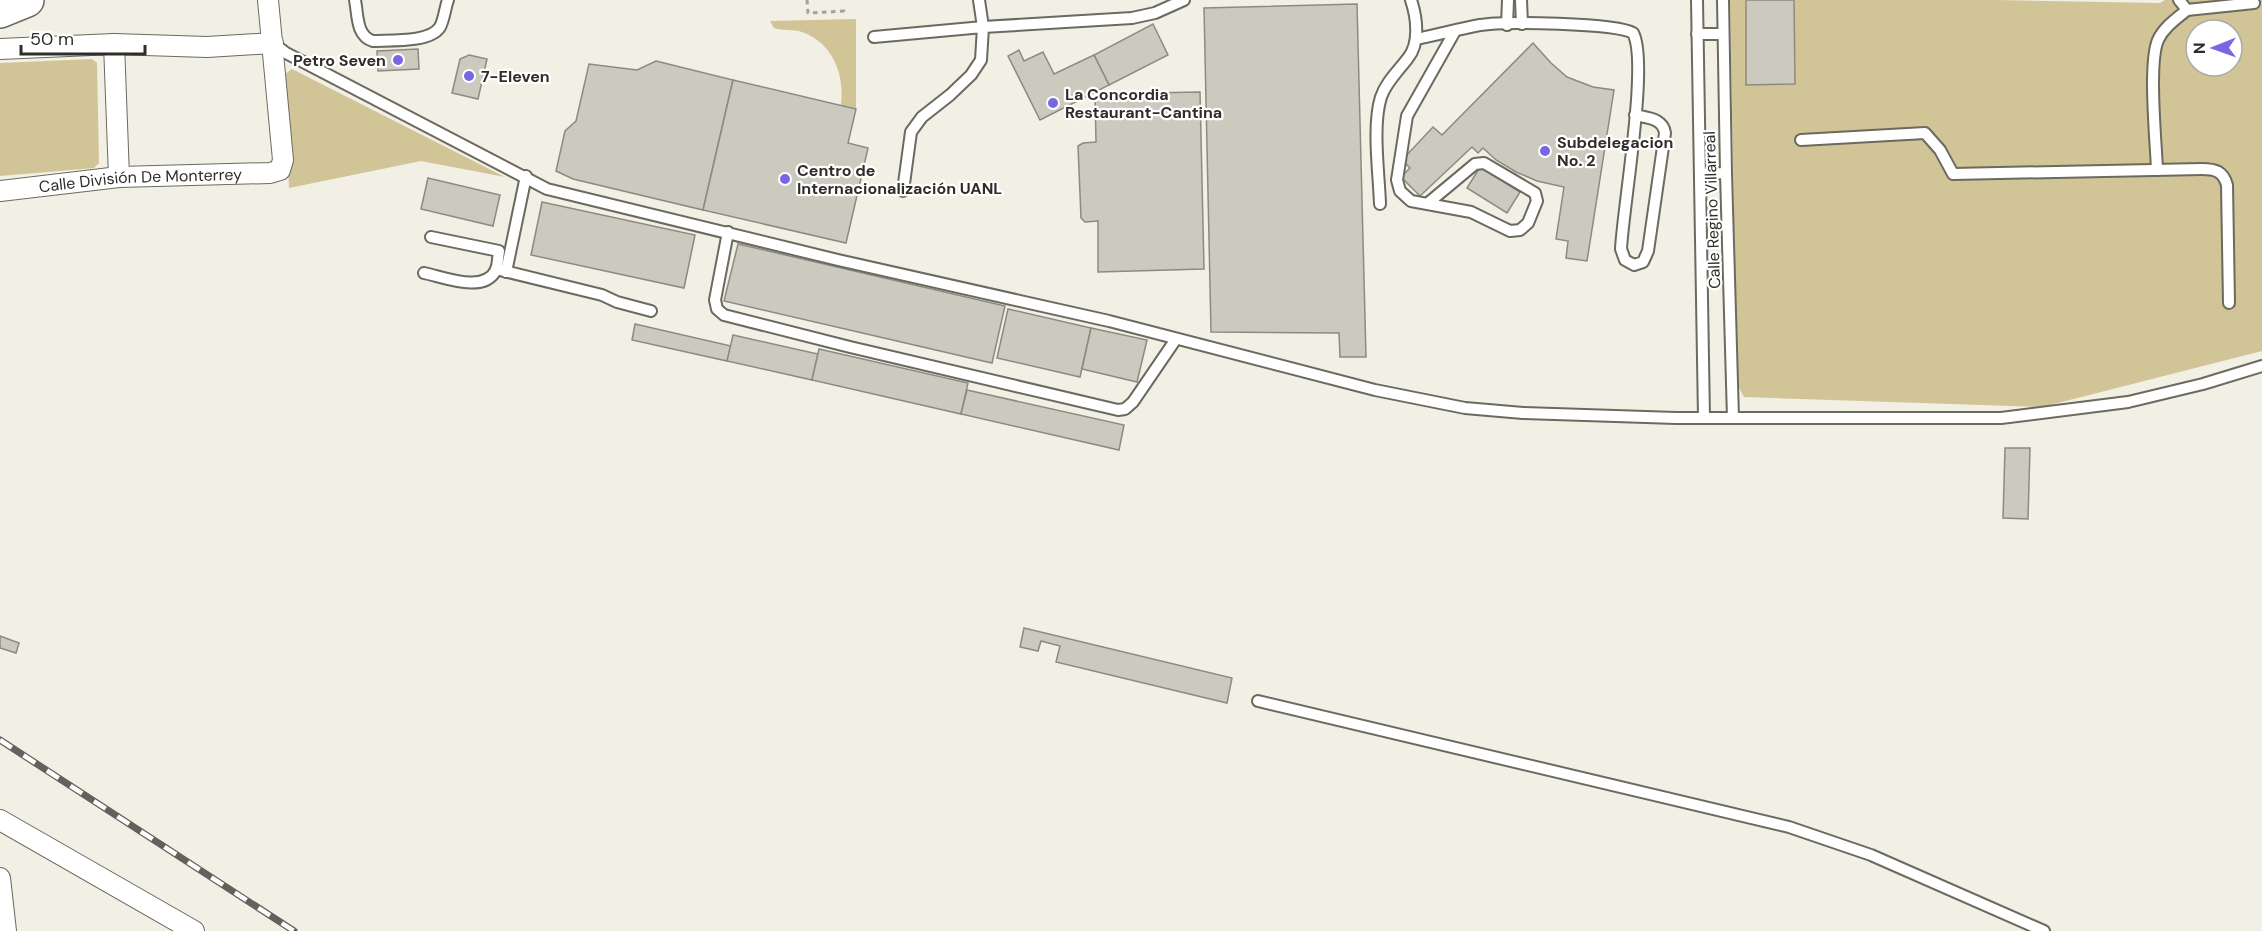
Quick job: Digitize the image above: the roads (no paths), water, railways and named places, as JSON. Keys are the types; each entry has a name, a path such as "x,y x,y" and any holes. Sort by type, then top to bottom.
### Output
{"highway":[{"path":"0,11 27,0"}],"street":[{"path":"0,49 114,44 207,46 273,43 268,0"},
{"name":"Calle División De Monterrey","path":"0,191 119,177 270,173 280,170 283,160 273,43"},
{"path":"114,44 119,177"},
{"path":"0,820 194,931"},
{"path":"0,878 6,931"}],"lane":[{"path":"355,0 361,33 365,39 373,41 424,38 434,34 440,27 448,0"},
{"path":"903,191 911,132 921,117 950,95 971,75 981,60 983,27 979,0"},
{"path":"874,37 983,27 1132,18 1155,14 1184,0"},
{"path":"1380,204 1377,140 1381,95 1410,56 1416,39 1416,15 1411,0"},
{"path":"1507,25 1508,0"},
{"path":"1521,0 1522,24"},
{"name":"Calle Regino Villarreal","path":"1697,0 1704,418"},
{"name":"Calle Regino Villarreal","path":"1723,0 1734,418"},
{"path":"2180,0 2187,10"},
{"path":"2157,170 2155,53 2158,41 2166,29 2187,10 2254,3"},
{"path":"1416,39 1482,25 1618,27 1633,33 1638,47 1635,115 1621,249 1629,264 1639,265 1646,258 1648,251 1665,133 1664,127 1659,122 1635,115"},
{"path":"1427,204 1467,169 1475,164 1484,163 1528,187 1535,193 1537,201 1528,223 1520,230 1510,231 1471,212 1427,204 1411,201 1400,191 1397,180 1407,116 1455,31"},
{"path":"1697,34 1723,34"},
{"path":"273,43 286,53 526,176 547,189 838,260 1109,321 1375,390 1465,408 1523,413 1704,418 2001,418 2128,402 2203,384 2262,366"},
{"path":"1801,140 1925,133 1940,150 1953,174 2211,169 2223,174 2228,193 2229,303"},
{"path":"1700,174 1726,173"},
{"path":"424,273 479,283 501,271 526,176"},
{"path":"728,232 714,300 717,309 724,315 850,348 1118,410 1125,409 1133,402 1176,339"},
{"path":"431,237 499,251 501,271"},
{"path":"501,271 602,295 617,302 651,311"},
{"path":"1258,701 1789,827 1871,855 2044,931"}],"railway":[{"path":"0,740 294,931"}],"place":[{"name":"Petro Seven","path":"398,60"},
{"name":"7-Eleven","path":"469,76"},
{"name":"La Concordia Restaurant-Cantina","path":"1053,103"},
{"name":"Subdelegacion No. 2","path":"1545,151"},
{"name":"Centro de Internacionalización UANL","path":"785,179"}]}
